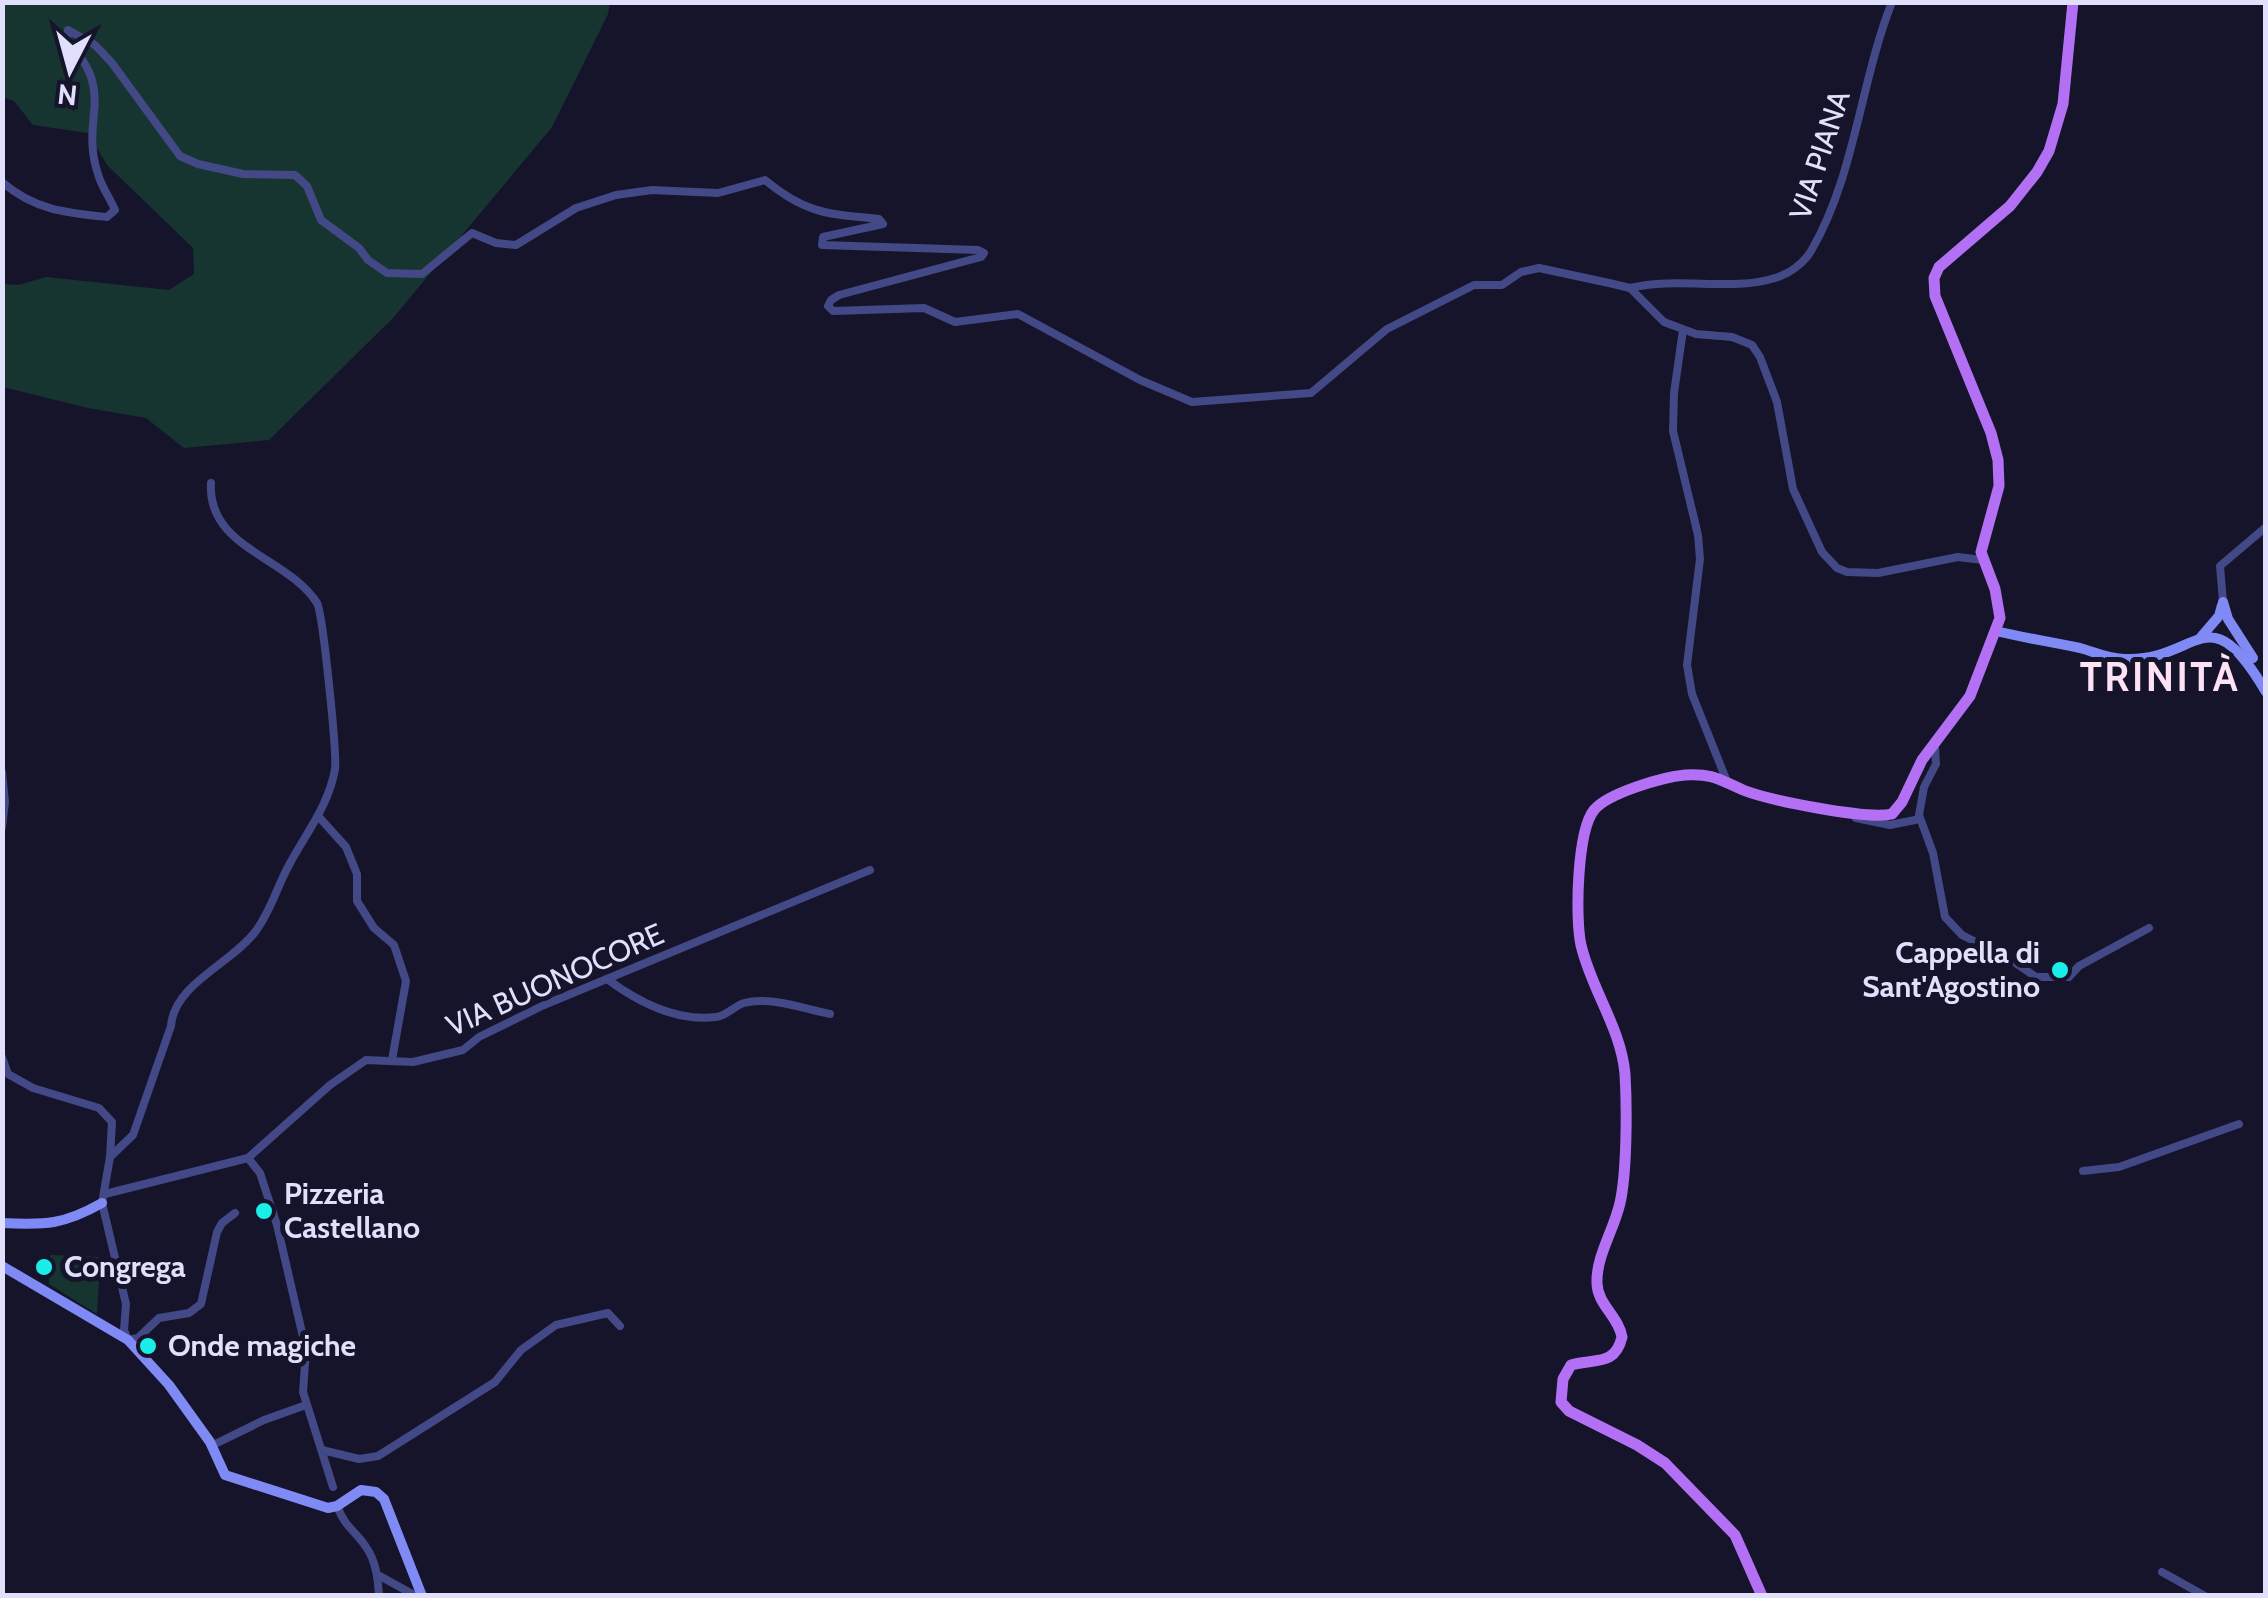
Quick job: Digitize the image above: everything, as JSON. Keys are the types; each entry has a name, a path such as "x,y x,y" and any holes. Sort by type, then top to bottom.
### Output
{"main road":[{"path":"1762,1596 1735,1535 1665,1463 1570,1412 1562,1402 1564,1378 1571,1365 1612,1357 1622,1337 1618,1323 1597,1292 1596,1277 1621,1198 1624,1073 1611,1022 1581,944 1578,918 1584,841 1593,810 1633,788 1684,775 1726,780 1759,794 1844,811 1892,814 1922,760 1970,696 1996,631 1999,608 1982,560 1982,542 1999,486 1998,460 1936,296 1934,278 1944,261 2022,192 2049,151 2062,104 2073,2"}],"street":[{"name":"VIA PIANA","path":"1630,288 1670,281 1746,284 1779,277 1802,262 1831,208 1879,34 1892,2"},
{"path":"2,182 41,207 59,212 107,217 116,210 97,174 92,136 96,99 93,74 67,41 68,30 95,44 104,54 180,156 243,174 295,175 307,186 322,220 387,273 422,274 472,233 496,243 516,245 576,208 616,195 652,190 718,192 766,180 794,204 830,214 879,219 883,224 823,237 822,245 984,253 931,272 838,295 828,306 833,311 924,308 956,322 1018,314 1140,380 1192,402 1311,393 1387,329 1474,285 1502,285 1521,272 1539,268 1630,288 1664,322 1752,345 1760,356 1783,426 1793,489 1822,552 1837,568 1847,572 1878,572 1958,557 1982,560"},
{"path":"1683,330 1673,431 1700,559 1686,665 1692,694 1726,780"},
{"path":"110,1158 133,1134 172,1014 183,995 252,937 264,921 298,848 319,817 335,768 319,609 299,585 227,531 214,510 211,483"},
{"path":"2266,528 2220,566 2228,619 2258,667 2266,691"},
{"path":"2202,637 2219,616 2223,602"},
{"path":"2216,639 2228,619"},
{"path":"1996,631 2124,659 2160,653 2202,637 2216,639 2241,652 2266,691"},
{"path":"1934,747 1936,764 1921,796 1920,819 1933,853 1948,923 1962,935 2041,978 2069,976 2079,966 2149,928"},
{"path":"2,772 2,827"},
{"path":"1844,811 1854,818 1885,824 1920,819"},
{"path":"319,817 346,848 358,874 358,900 374,928 394,945 406,980 392,1060"},
{"name":"VIA BUONOCORE","path":"104,1199 248,1158 366,1060 414,1062 464,1050 528,1013 870,870"},
{"path":"607,978 634,998 684,1016 720,1017 742,1003 767,1002 830,1014"},
{"path":"2,1056 8,1074 20,1082 99,1108 112,1122 104,1199 126,1304 124,1330 128,1340"},
{"path":"2083,1172 2119,1167 2239,1124"},
{"path":"248,1158 260,1173 277,1224 306,1350 303,1392 333,1486"},
{"path":"2,1224 47,1226 79,1216 104,1199"},
{"path":"128,1340 138,1338 160,1318 189,1313 202,1304 217,1232 235,1213"},
{"path":"2,1266 128,1340 151,1361 211,1446 225,1475 318,1506 337,1506 361,1490 376,1492 384,1499 419,1596"},
{"path":"322,1450 359,1459 378,1456 494,1382 520,1350 556,1325 608,1313 620,1326"},
{"path":"211,1446 306,1405"},
{"path":"337,1506 346,1527 366,1546 378,1575 379,1596"},
{"path":"2162,1572 2205,1596"},
{"path":"378,1575 419,1596"}],"green space":[{"path":"3,3 610,3 552,127 393,318 269,440 184,448 146,418 3,387 2,284 19,285 46,277 169,290 194,274 193,248 107,165 88,133 33,125 14,101 3,97"},
{"path":"50,1255 100,1257 97,1314 49,1284"}],"place":[{"name":"Cappella di Sant'Agostino","path":"2060,970"},
{"name":"Pizzeria Castellano","path":"264,1211"},
{"name":"Congrega","path":"44,1267"},
{"name":"Onde magiche","path":"148,1346"}],"district":[{"name":"TRINITÀ","path":"2160,677"}]}
